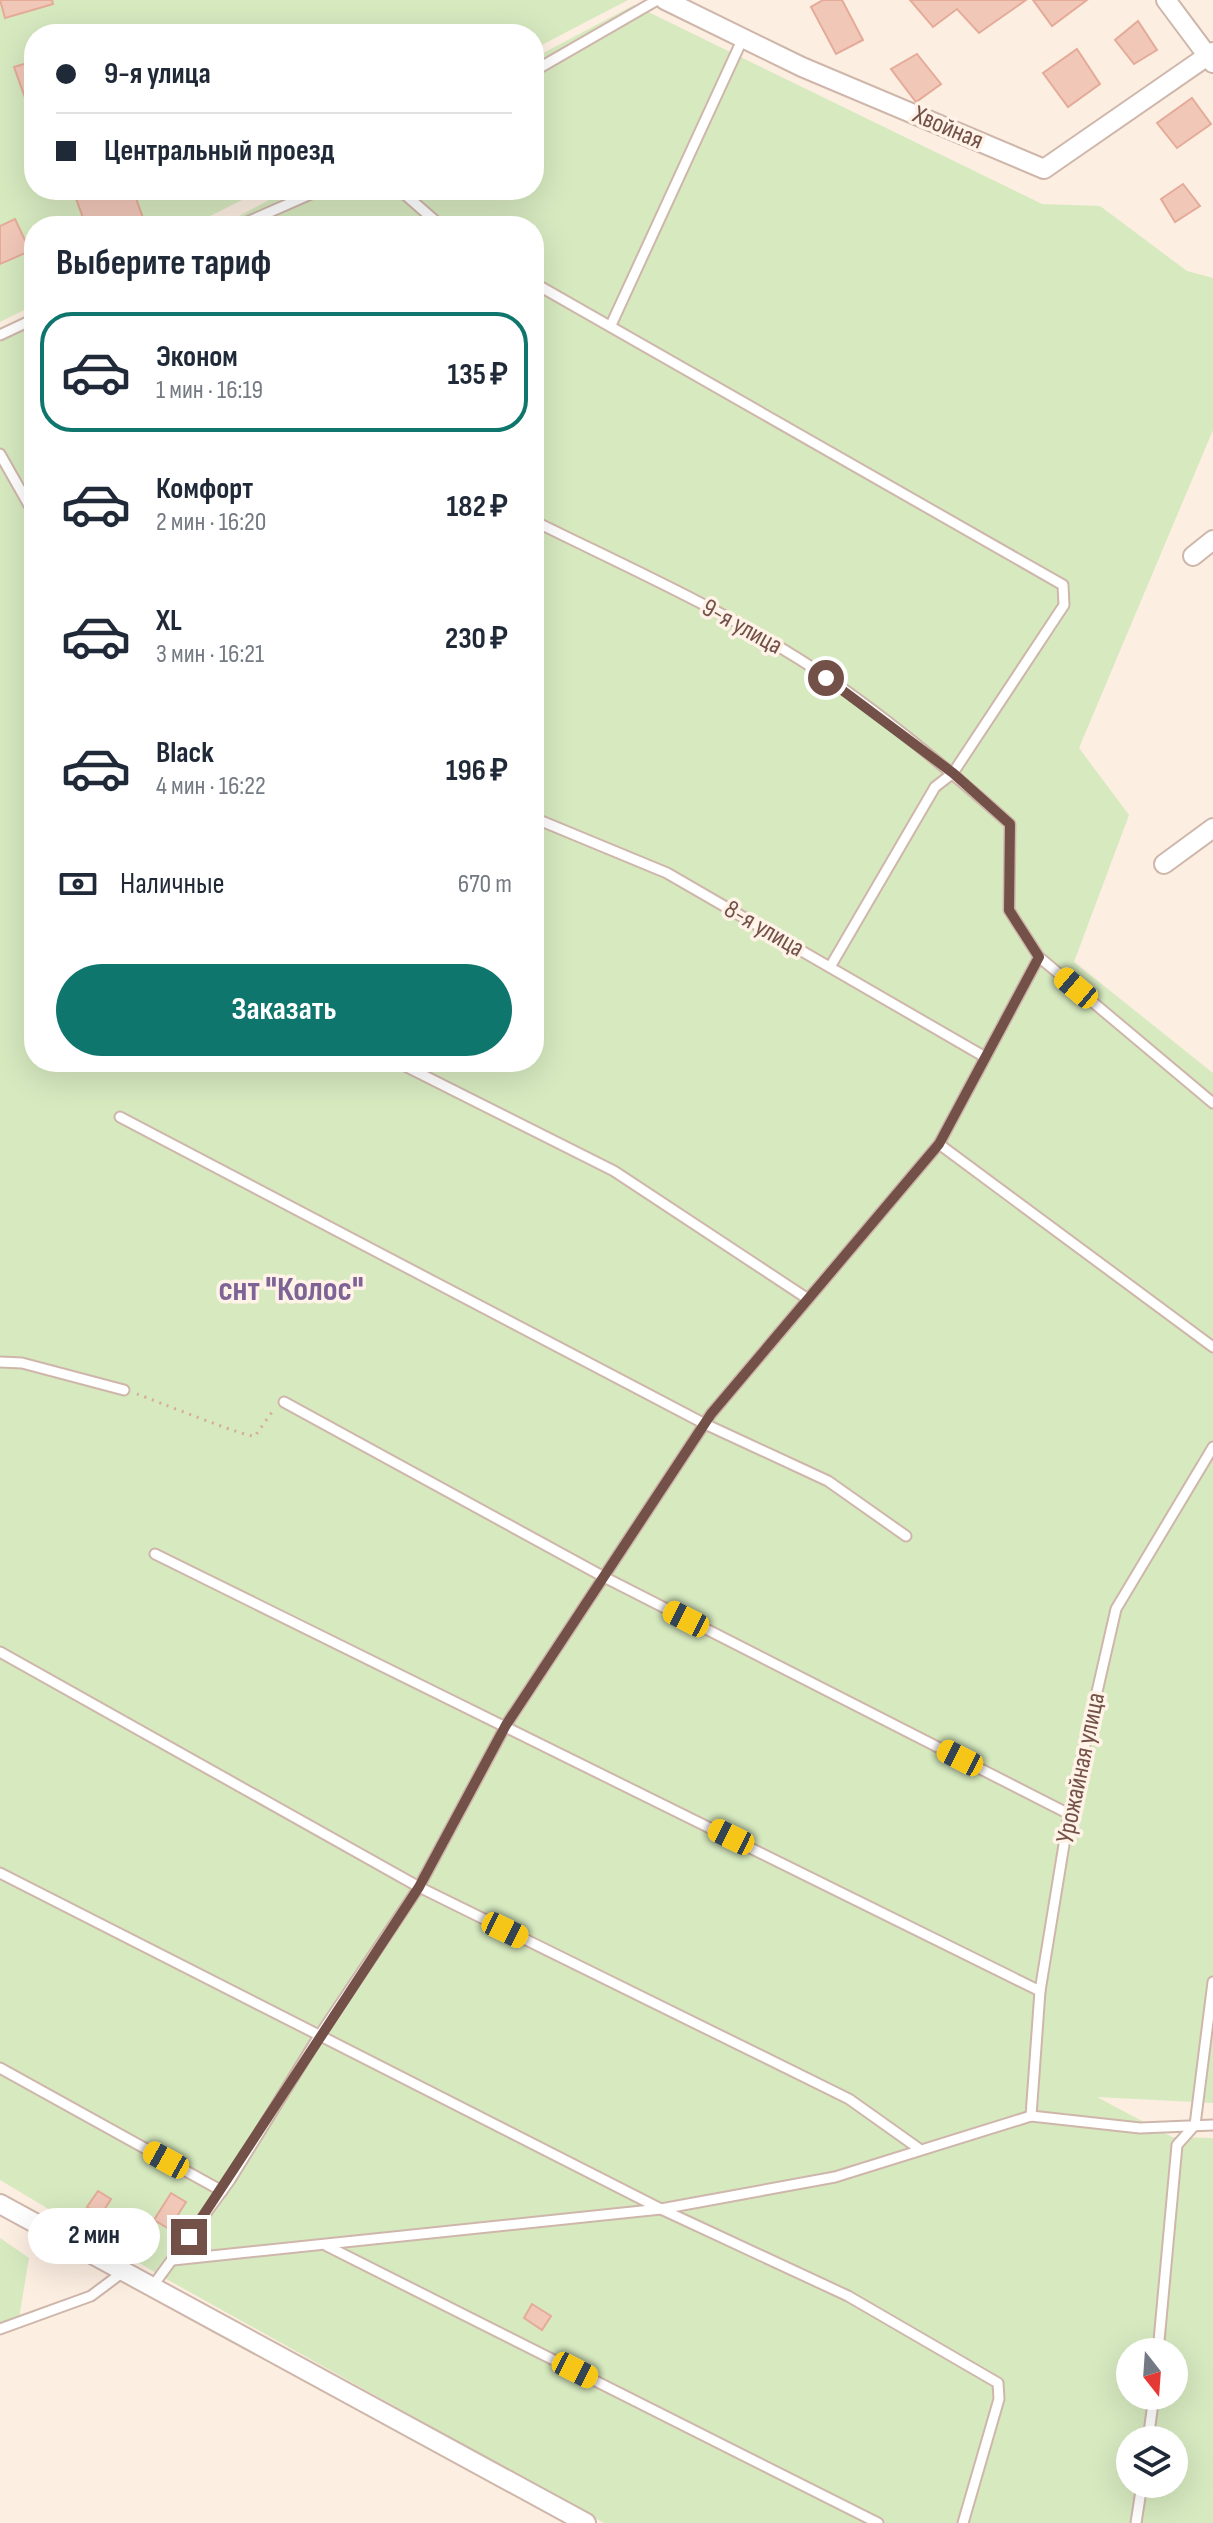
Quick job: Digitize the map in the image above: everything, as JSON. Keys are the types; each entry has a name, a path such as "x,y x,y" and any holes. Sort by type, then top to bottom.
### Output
{"street":[{"name":"Хвойная","path":"665,0 743,38 1044,169 1211,57"},
{"path":"1166,0 1211,57"},
{"path":"1193,556 1213,540"},
{"path":"1164,864 1213,828"},
{"path":"0,2204 586,2523"}],"lane":[{"path":"544,65 657,0"},
{"path":"611,325 743,38"},
{"path":"261,216 297,200"},
{"path":"411,200 430,216"},
{"path":"544,288 1063,585 1064,605 953,773 935,787 830,967"},
{"path":"0,335 24,324"},
{"path":"0,454 24,496"},
{"name":"9-я улица","path":"544,526 699,603 800,659 953,773 1010,824 1009,910 1039,957 1213,1103"},
{"name":"8-я улица","path":"544,822 667,873 985,1057"},
{"path":"152,2287 222,2191 319,2036 419,1887 506,1725 705,1424 939,1144 1039,957"},
{"path":"417,1072 614,1171 808,1299"},
{"path":"120,1117 705,1424 828,1481 906,1536"},
{"path":"939,1144 1213,1347"},
{"path":"0,1362 22,1363 124,1390"},
{"path":"284,1402 604,1577 1069,1814"},
{"name":"Урожайная улица","path":"1031,2116 1040,1991 1069,1814 1116,1609 1213,1447"},
{"path":"155,1554 1040,1991"},
{"path":"0,1652 419,1887 849,2099 918,2148"},
{"path":"0,1873 661,2209 848,2296 998,2383 999,2399 963,2523"},
{"path":"1159,2338 1177,2145 1195,2125 1213,1982"},
{"path":"0,2068 222,2191"},
{"path":"173,2260 661,2209 835,2177 918,2148 1031,2116 1140,2128 1213,2125"},
{"path":"327,2246 878,2523"},
{"path":"0,2329 91,2296 124,2272"},
{"path":"1136,2523 1140,2498"}],"path":[{"path":"124,1390 250,1437 284,1402"}],"green space":[{"path":"0,0 628,0 544,44 544,24 24,24 24,200 242,200 210,216 24,216 24,310 0,322"},
{"path":"634,5 1042,204 1100,206 1187,271 1213,278 1213,430 1079,748 1129,815 1074,962 1213,1073 1213,2103 1097,2097 1172,2137 1213,2138 1213,2523 604,2523 161,2276 0,2180 0,342 24,329 24,1072 544,1072 544,216 239,216 269,200 544,200 544,53"},
{"path":"0,2238 29,2258 19,2318 0,2323"}],"building":[{"path":"0,0 52,0 53,4 5,18"},
{"path":"823,0 842,0 863,40 836,54 811,7"},
{"path":"910,0 1026,0 979,33 957,9 933,27"},
{"path":"1033,0 1087,0 1052,26"},
{"path":"1138,21 1157,50 1134,64 1115,40"},
{"path":"1077,49 1100,84 1068,107 1043,73"},
{"path":"917,54 941,84 916,102 891,69"},
{"path":"24,64 24,95 14,67"},
{"path":"1192,98 1211,124 1177,148 1157,123"},
{"path":"1183,184 1200,206 1175,222 1161,199"},
{"path":"77,200 137,200 142,216 82,216"},
{"path":"15,219 24,238 24,254 0,264 0,226"},
{"path":"98,2191 111,2199 101,2215 87,2207"},
{"path":"171,2193 186,2202 169,2229 154,2220"},
{"path":"532,2304 551,2316 542,2330 524,2318"}],"district":[{"name":"снт \"Колос\"","path":"291,1289"}],"route":[{"path":"189,2237 230,2180 319,2036 419,1887 506,1725 711,1414 939,1144 1039,957 1009,910 1010,824 953,773 826,678"}]}
